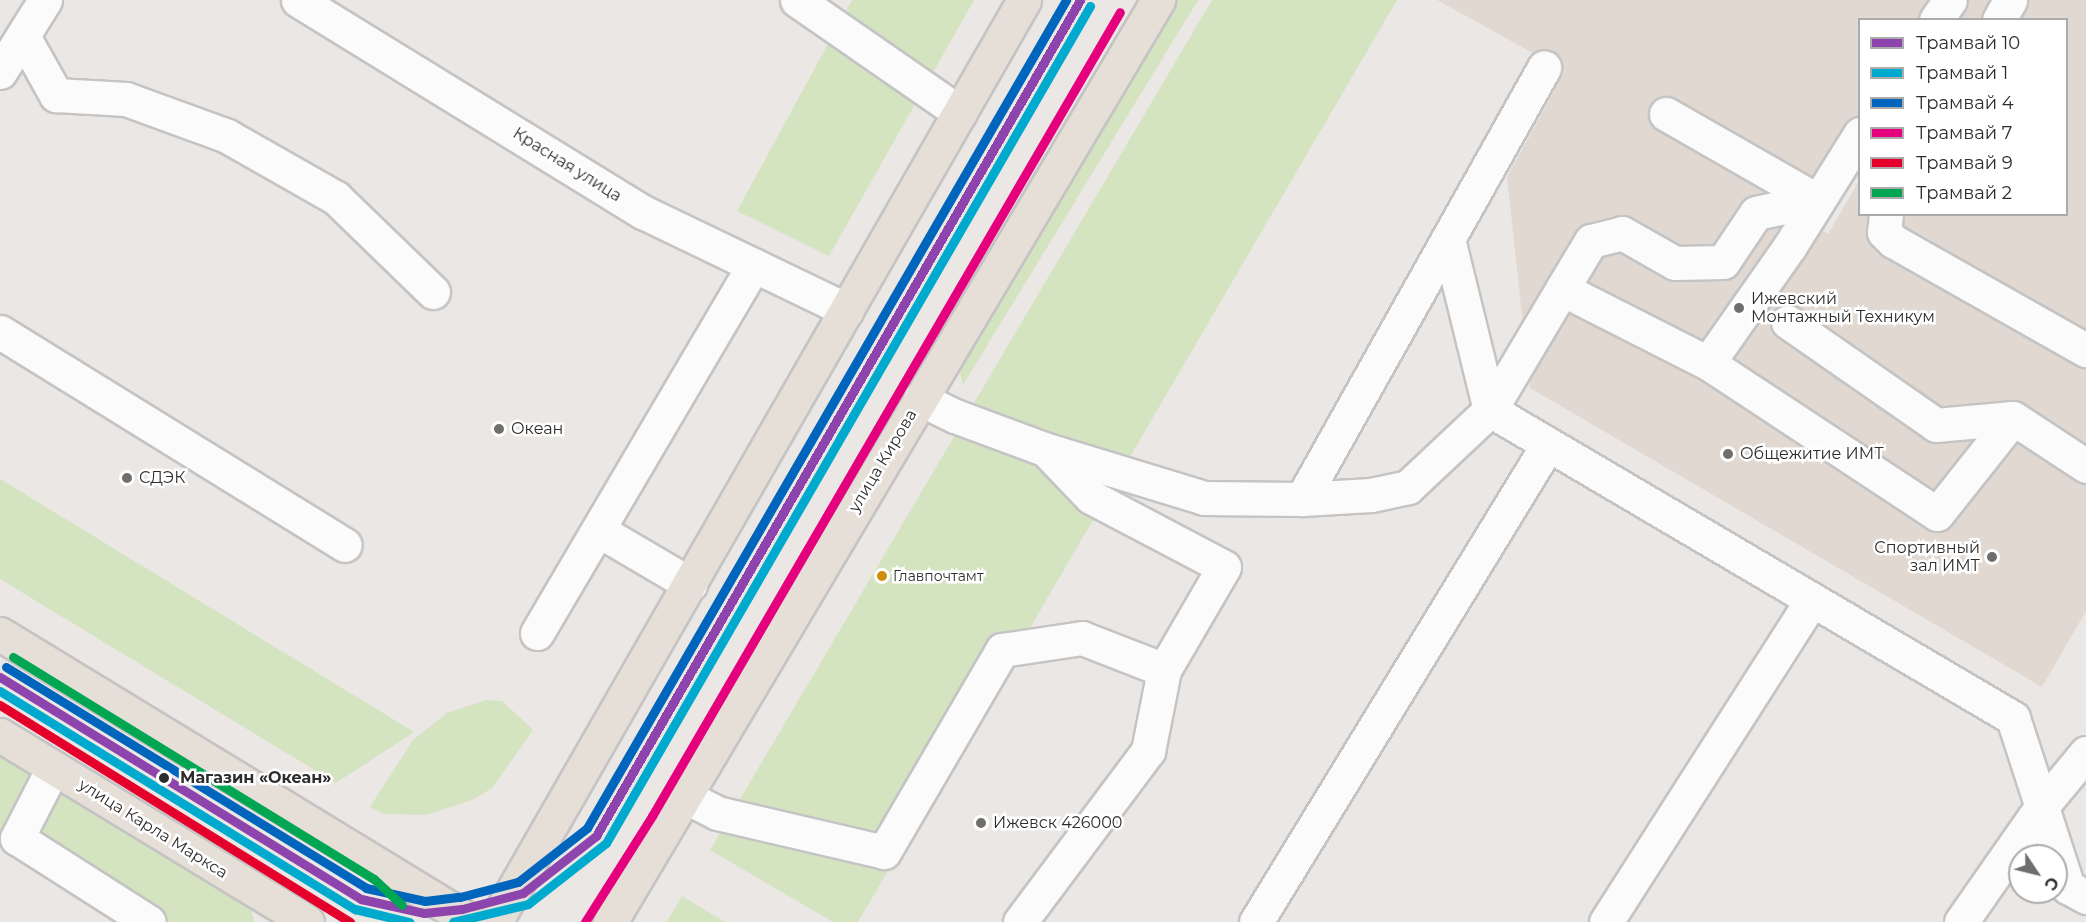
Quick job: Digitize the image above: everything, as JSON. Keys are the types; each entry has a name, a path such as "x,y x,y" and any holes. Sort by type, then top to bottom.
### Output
{"main road":[{"path":"495,922 1024,0"},
{"name":"улица Кирова","path":"610,922 1158,0"},
{"path":"0,634 472,922"},
{"name":"улица Карла Маркса","path":"0,735 307,922"}],"lane":[{"path":"0,72 45,0"},
{"name":"Красная улица","path":"298,0 642,212 847,310"},
{"path":"796,0 960,112"},
{"path":"1937,18 1950,0"},
{"path":"2000,18 2010,0"},
{"path":"23,36 56,95 126,99 227,136 336,198 433,292"},
{"path":"1302,499 1544,67"},
{"path":"1666,114 1816,200"},
{"path":"1708,363 1790,246 1816,200 1858,137"},
{"path":"1723,262 1756,213 1816,200"},
{"path":"1886,216 1884,232 1893,241 2086,350"},
{"path":"920,399 955,417 1044,449 1204,498 1302,499 1371,495 1408,487 1490,410 1591,242 1622,232 1675,262 1723,262 1754,298"},
{"path":"1448,239 1490,410 1811,602 2013,718 2068,887 2086,897"},
{"path":"537,633 754,265"},
{"path":"1562,289 1708,363 1937,514 2013,418"},
{"path":"1788,322 1936,425 2013,418 2086,466"},
{"path":"0,332 345,544"},
{"path":"1256,922 1547,446"},
{"path":"1020,922 1148,750 1164,670 1224,567 1091,497 1044,449"},
{"path":"598,530 690,584"},
{"path":"1605,922 1811,602"},
{"path":"684,796 717,813 884,852 1002,650 1082,638 1164,670"},
{"path":"1961,922 2042,806 2086,753"},
{"path":"53,768 17,838 149,922"}],"shaded area":[{"name":"Ижевский Монтажный Техникум","path":"1437,0 1944,0 1934,18 1858,18 1858,144 1817,228 1828,234 1858,183 1858,216 2068,216 2068,18 1955,18 1966,0 2086,0 2086,611 2042,687 1530,388 1507,177 1565,71"}],"green space":[{"path":"852,0 974,0 829,256 737,211"},
{"path":"1171,0 1198,0 963,385 958,364"},
{"path":"1212,0 1397,0 858,922 833,922 710,850"},
{"path":"0,479 414,732 336,783 0,579"},
{"path":"486,700 502,701 533,730 492,788 472,800 426,815 384,814 370,807 413,740 447,713"},
{"path":"0,756 251,908 254,922 148,922 0,833"},
{"path":"682,896 725,922 667,922"}],"tram line":[{"name":"4","path":"6,667 366,888 425,901 460,897 518,882 587,828 1066,0"},
{"name":"10","path":"0,677 361,899 424,913 462,909 523,893 596,836 1080,0"},
{"name":"1","path":"453,922 528,904 606,843 1090,6"},
{"name":"7","path":"585,922 652,816 1120,12"},
{"name":"2","path":"13,657 374,879 402,905"},
{"name":"1","path":"0,691 355,909 409,922"},
{"name":"9","path":"0,705 350,922"}],"place":[{"name":"Ижевский Монтажный Техникум","path":"1739,308"},
{"name":"Океан","path":"499,429"},
{"name":"Общежитие ИМТ","path":"1728,454"},
{"name":"СДЭК","path":"127,478"},
{"name":"Спортивный зал ИМТ","path":"1992,557"},
{"name":"Главпочтамт","path":"882,576"},
{"name":"Магазин «Океан»","path":"164,778"},
{"name":"Ижевск 426000","path":"981,823"}]}
